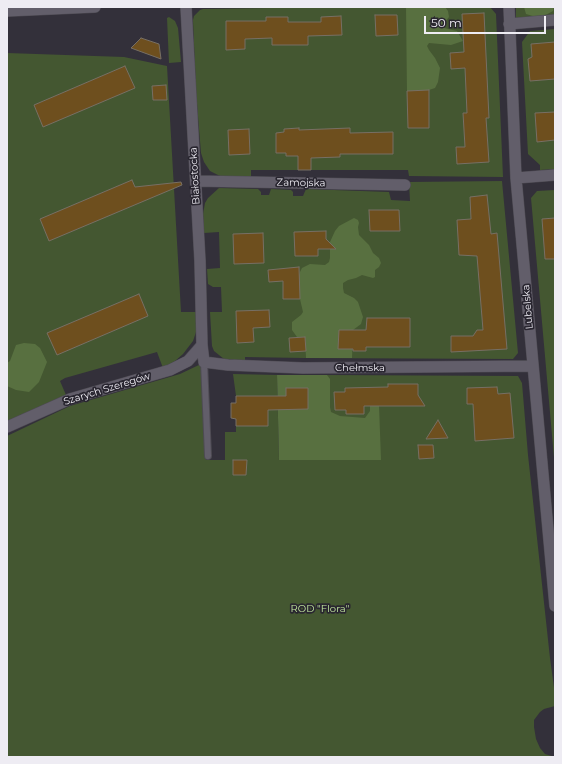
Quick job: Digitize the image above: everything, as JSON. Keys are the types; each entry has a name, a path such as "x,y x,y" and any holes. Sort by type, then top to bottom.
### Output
{"street":[{"path":"7,11 94,7"},
{"name":"Białostocka","path":"186,7 196,182 202,345"},
{"name":"Lubelska","path":"509,7 516,178 554,580 555,606"},
{"path":"509,24 555,20"},
{"path":"516,178 555,175"},
{"name":"Zamojska","path":"196,182 405,185"},
{"path":"202,345 204,362"},
{"name":"Szarych Szeregów","path":"7,427 70,398 170,370 188,361 202,345"},
{"name":"Chełmska","path":"204,362 228,365 303,368 533,366"}],"lane":[{"path":"204,362 208,456"}],"green space":[{"path":"406,7 445,7 448,11 449,17 443,24 444,28 457,31 463,41 451,45 429,43 427,46 440,68 438,82 435,88 429,90 407,93"},
{"path":"490,7 496,14 503,177 409,176 408,170 251,170 251,176 220,176 210,171 204,162 201,153 196,92 194,16 203,9"},
{"path":"516,7 555,7 555,16 516,19"},
{"path":"524,7 554,7 553,11 540,18 526,14"},
{"path":"169,17 175,21 178,28 181,62 169,63 167,18"},
{"path":"555,29 555,169 540,170 540,165 528,154 522,42 530,31"},
{"path":"7,53 124,57 167,66 181,312 197,312 196,332 193,341 183,354 163,368 157,352 65,378 60,381 66,395 7,421"},
{"path":"502,181 518,353 513,359 245,357 245,361 224,359 214,351 212,346 210,312 222,312 221,287 213,287 208,284 207,269 220,268 219,232 204,233 203,214 205,203 208,198 219,188 258,189 261,192 261,195 269,195 271,189 291,190 293,192 293,196 303,196 306,189 389,192 391,200 410,201 409,182"},
{"path":"555,190 555,469 531,198 537,191"},
{"path":"354,218 358,220 359,223 359,235 369,245 381,263 375,270 375,277 373,278 362,275 343,283 344,293 354,298 358,302 363,317 361,324 353,330 352,358 306,358 305,337 297,337 292,330 292,322 303,312 300,299 300,272 302,268 310,264 325,265 329,262 330,242 335,231 339,226"},
{"path":"24,343 35,344 40,348 47,362 39,382 29,392 16,390 7,386 7,363 10,361 16,345"},
{"name":"ROD \"Flora\"","path":"201,364 206,460 225,460 225,432 236,432 236,426 268,426 268,396 236,396 233,374 277,375 279,460 329,460 327,375 518,376 522,383 528,455 555,695 555,706 544,709 540,712 534,720 534,727 536,739 540,748 545,754 555,757 7,757 7,436 70,406 180,374"},
{"path":"277,375 327,375 330,379 331,412 340,416 365,418 370,411 370,405 379,405 381,460 279,460"}],"building":[{"path":"484,13 489,118 486,118 489,162 457,164 456,147 465,147 463,113 467,113 465,68 451,69 450,53 464,52 462,14"},
{"path":"375,15 397,15 398,35 376,36"},
{"path":"341,16 342,35 308,36 308,45 272,45 272,38 245,39 245,49 226,50 226,21 266,21 266,17 288,17 288,22 321,22 321,17"},
{"path":"141,38 159,44 161,59 131,48"},
{"path":"555,42 555,79 530,81 528,59 532,57 531,44"},
{"path":"125,66 135,88 43,127 34,105"},
{"path":"166,85 167,100 153,100 152,86"},
{"path":"429,90 429,128 408,128 407,91"},
{"path":"555,112 555,140 537,142 535,113"},
{"path":"299,128 299,130 350,128 350,133 393,132 393,154 340,154 340,157 311,158 311,170 298,170 298,156 286,156 286,153 276,153 276,133 284,132 284,129"},
{"path":"249,129 250,154 229,155 228,130"},
{"path":"132,180 135,187 181,182 182,185 49,241 40,219"},
{"path":"487,195 491,234 497,233 507,349 451,352 451,336 473,336 477,330 483,330 477,256 459,255 457,220 471,219 470,197"},
{"path":"369,210 399,210 400,231 370,231"},
{"path":"555,218 555,259 545,259 542,219"},
{"path":"326,231 326,239 336,249 318,249 318,256 295,256 294,232"},
{"path":"263,233 264,263 234,264 233,234"},
{"path":"299,267 300,299 283,299 283,281 269,282 268,270"},
{"path":"139,294 148,316 57,355 47,333"},
{"path":"269,310 270,327 253,328 254,342 237,343 236,311"},
{"path":"367,318 410,318 410,347 366,347 366,351 338,349 339,330 366,330"},
{"path":"305,337 306,351 290,352 289,338"},
{"path":"388,384 418,384 418,395 425,406 364,406 364,414 346,414 346,410 335,410 334,392 345,392 345,388 388,387"},
{"path":"497,387 498,394 510,393 514,438 475,441 473,404 467,404 467,388"},
{"path":"286,388 308,388 308,409 268,410 268,426 236,426 236,419 231,418 231,403 236,403 236,396 286,396"},
{"path":"438,420 448,438 426,439"},
{"path":"418,445 433,445 434,458 419,459"},
{"path":"233,460 247,460 246,475 233,475"}]}
